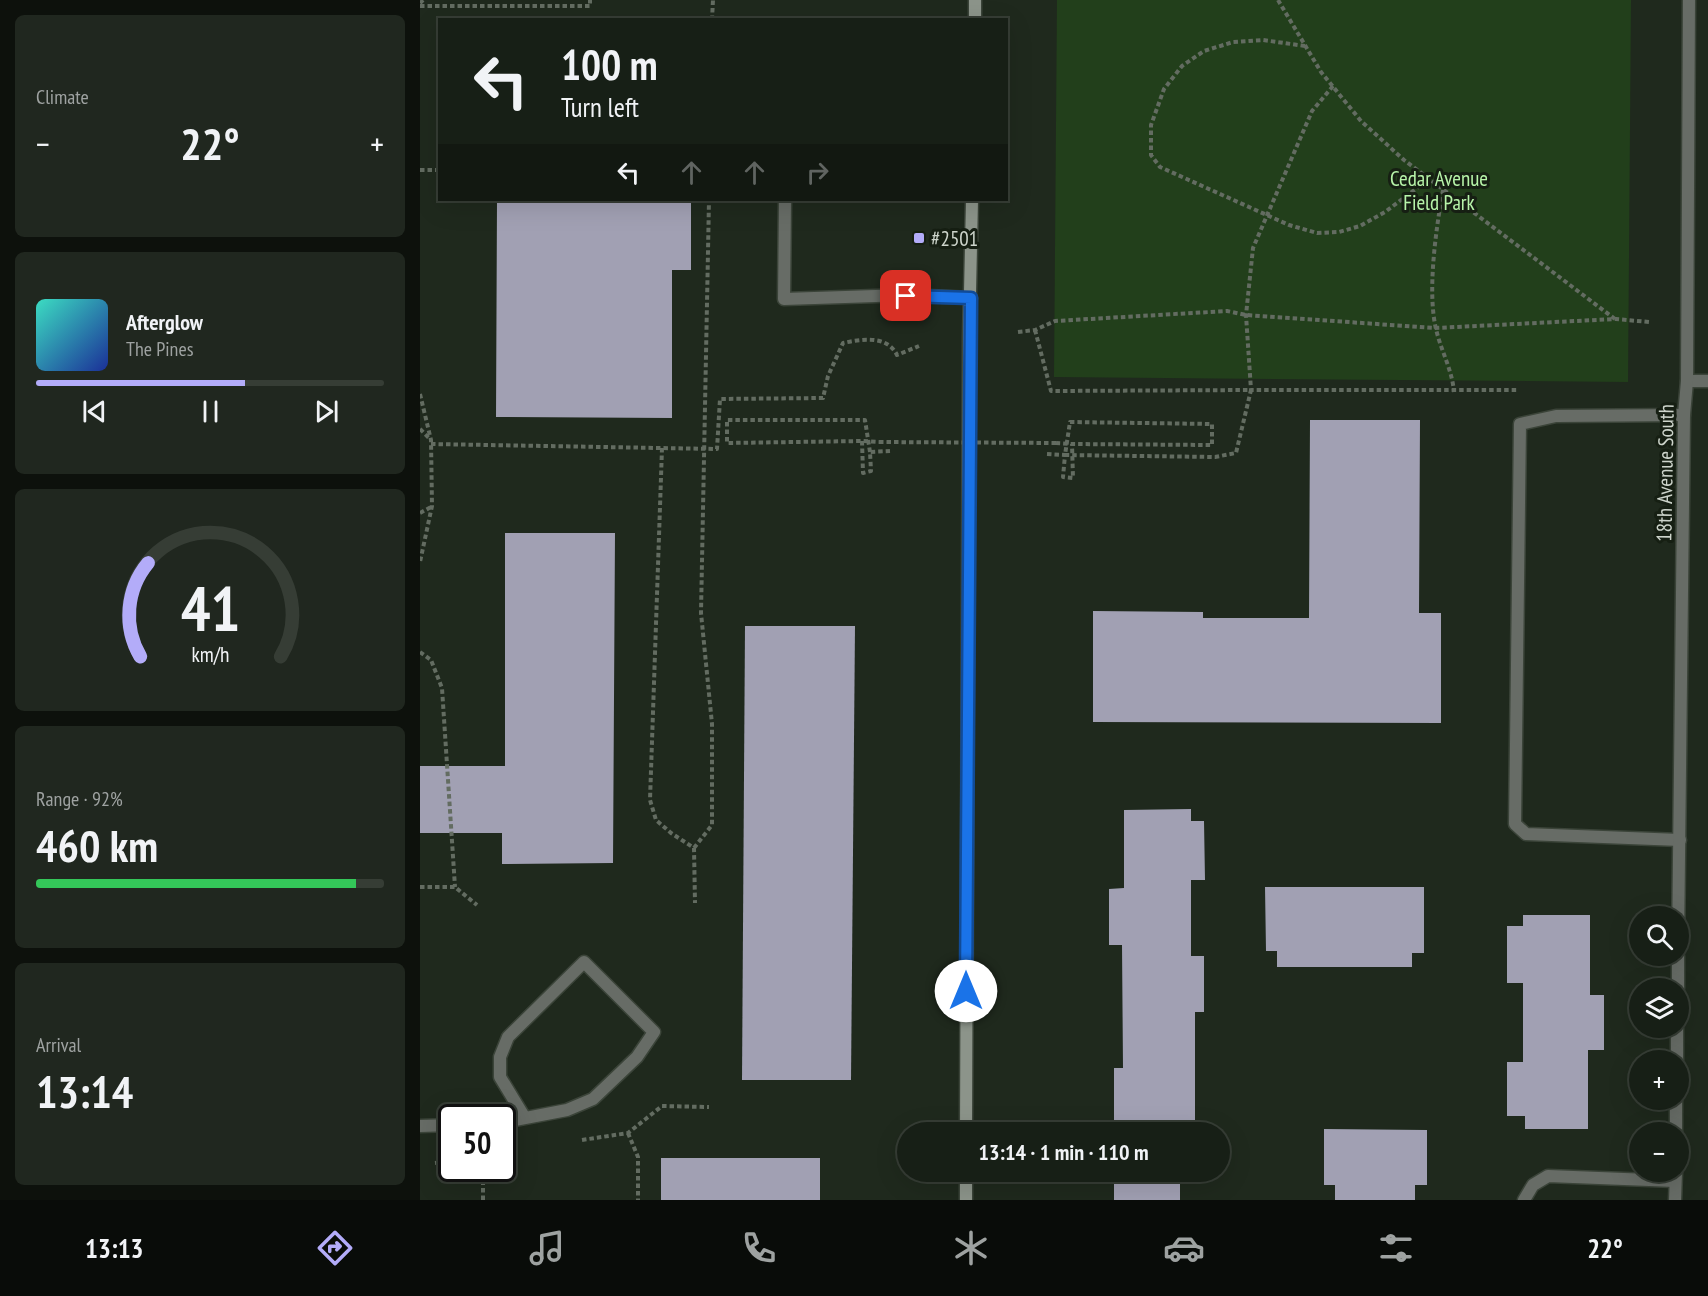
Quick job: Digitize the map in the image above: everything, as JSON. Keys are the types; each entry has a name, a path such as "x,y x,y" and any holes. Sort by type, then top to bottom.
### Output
{"main road":[{"path":"975,0 975,18"},
{"path":"966,1122 972,201"},
{"path":"966,1182 966,1200"}],"street":[{"name":"18th Avenue South","path":"1679,906 1684,415 1687,381 1689,0"},
{"path":"785,201 784,299 906,296 971,298"},
{"path":"1687,381 1708,381"},
{"path":"1680,840 1526,834 1515,824 1517,558 1520,424 1556,416 1684,415"},
{"path":"516,1120 525,1118 567,1110 593,1099 637,1057 654,1032 584,962 508,1037 500,1057 500,1077 525,1118"},
{"path":"420,1126 438,1125"},
{"path":"1524,1200 1533,1185 1548,1176 1629,1176"},
{"path":"1675,1182 1675,1200"}],"path":[{"path":"420,4 423,0"},
{"path":"420,4 590,6 590,0"},
{"path":"712,18 713,0"},
{"path":"1278,0 1321,72 1361,121 1404,160 1616,319"},
{"path":"1305,46 1263,40 1233,42 1204,51 1182,66 1164,89 1151,125 1151,155 1160,167 1289,225 1317,233 1339,232 1360,226 1429,179"},
{"path":"1047,454 1215,457 1236,453 1251,390 1246,315 1253,248 1312,111 1333,86"},
{"path":"420,170 438,170"},
{"path":"1443,190 1437,224 1432,286 1435,328 1452,374 1454,391"},
{"path":"695,903 694,848 712,825 712,724 700,613 709,201"},
{"path":"1018,332 1035,330 1055,321 1227,311 1246,315 1435,328 1616,319 1649,322"},
{"path":"1035,330 1051,391 1525,390"},
{"path":"420,429 431,442 717,449 720,399 823,398 828,376 843,343 861,339 886,342 893,347 897,355 919,346"},
{"path":"420,394 431,442 432,506 420,562"},
{"path":"861,441 863,473 871,471 870,452 866,420 727,420 727,443 861,441 1072,444 1212,445 1212,424 1070,422 1065,454 1063,477 1073,478 1072,444"},
{"path":"662,448 650,800 656,820 694,848"},
{"path":"870,452 890,451"},
{"path":"420,513 432,506"},
{"path":"420,652 431,660 442,688 455,886"},
{"path":"420,886 455,886 477,905"},
{"path":"628,1133 638,1157 638,1200"},
{"path":"483,1182 483,1200"}],"green space":[{"name":"Cedar Avenue Field Park","path":"1057,0 1631,0 1628,382 1054,377"}],"building":[{"path":"497,201 691,201 691,270 672,270 672,418 496,417"},
{"path":"1310,420 1420,420 1419,613 1441,613 1441,723 1093,722 1093,611 1203,612 1203,618 1309,618"},
{"path":"505,533 615,533 613,863 502,864 502,833 420,833 420,766 505,766"},
{"path":"745,626 855,626 851,1080 742,1080"},
{"path":"1191,809 1191,821 1204,821 1205,880 1191,880 1191,956 1204,956 1204,1012 1195,1012 1195,1122 1114,1122 1114,1068 1123,1068 1122,945 1109,945 1109,889 1124,888 1124,810"},
{"path":"1265,887 1424,887 1424,953 1412,953 1412,967 1277,967 1277,951 1266,951"},
{"path":"1523,915 1590,915 1590,995 1604,995 1604,1050 1588,1050 1588,1129 1525,1129 1525,1116 1507,1116 1507,1062 1523,1062 1523,983 1507,983 1507,926 1523,926"},
{"path":"1324,1129 1427,1130 1427,1185 1415,1185 1415,1200 1335,1200 1335,1185 1324,1185"},
{"path":"661,1158 820,1158 820,1200 661,1200"},
{"path":"1114,1182 1180,1182 1180,1200 1114,1200"}],"place":[{"name":"#2501","path":"919,238"}],"route":[{"path":"906,296 971,298 966,991"}]}
